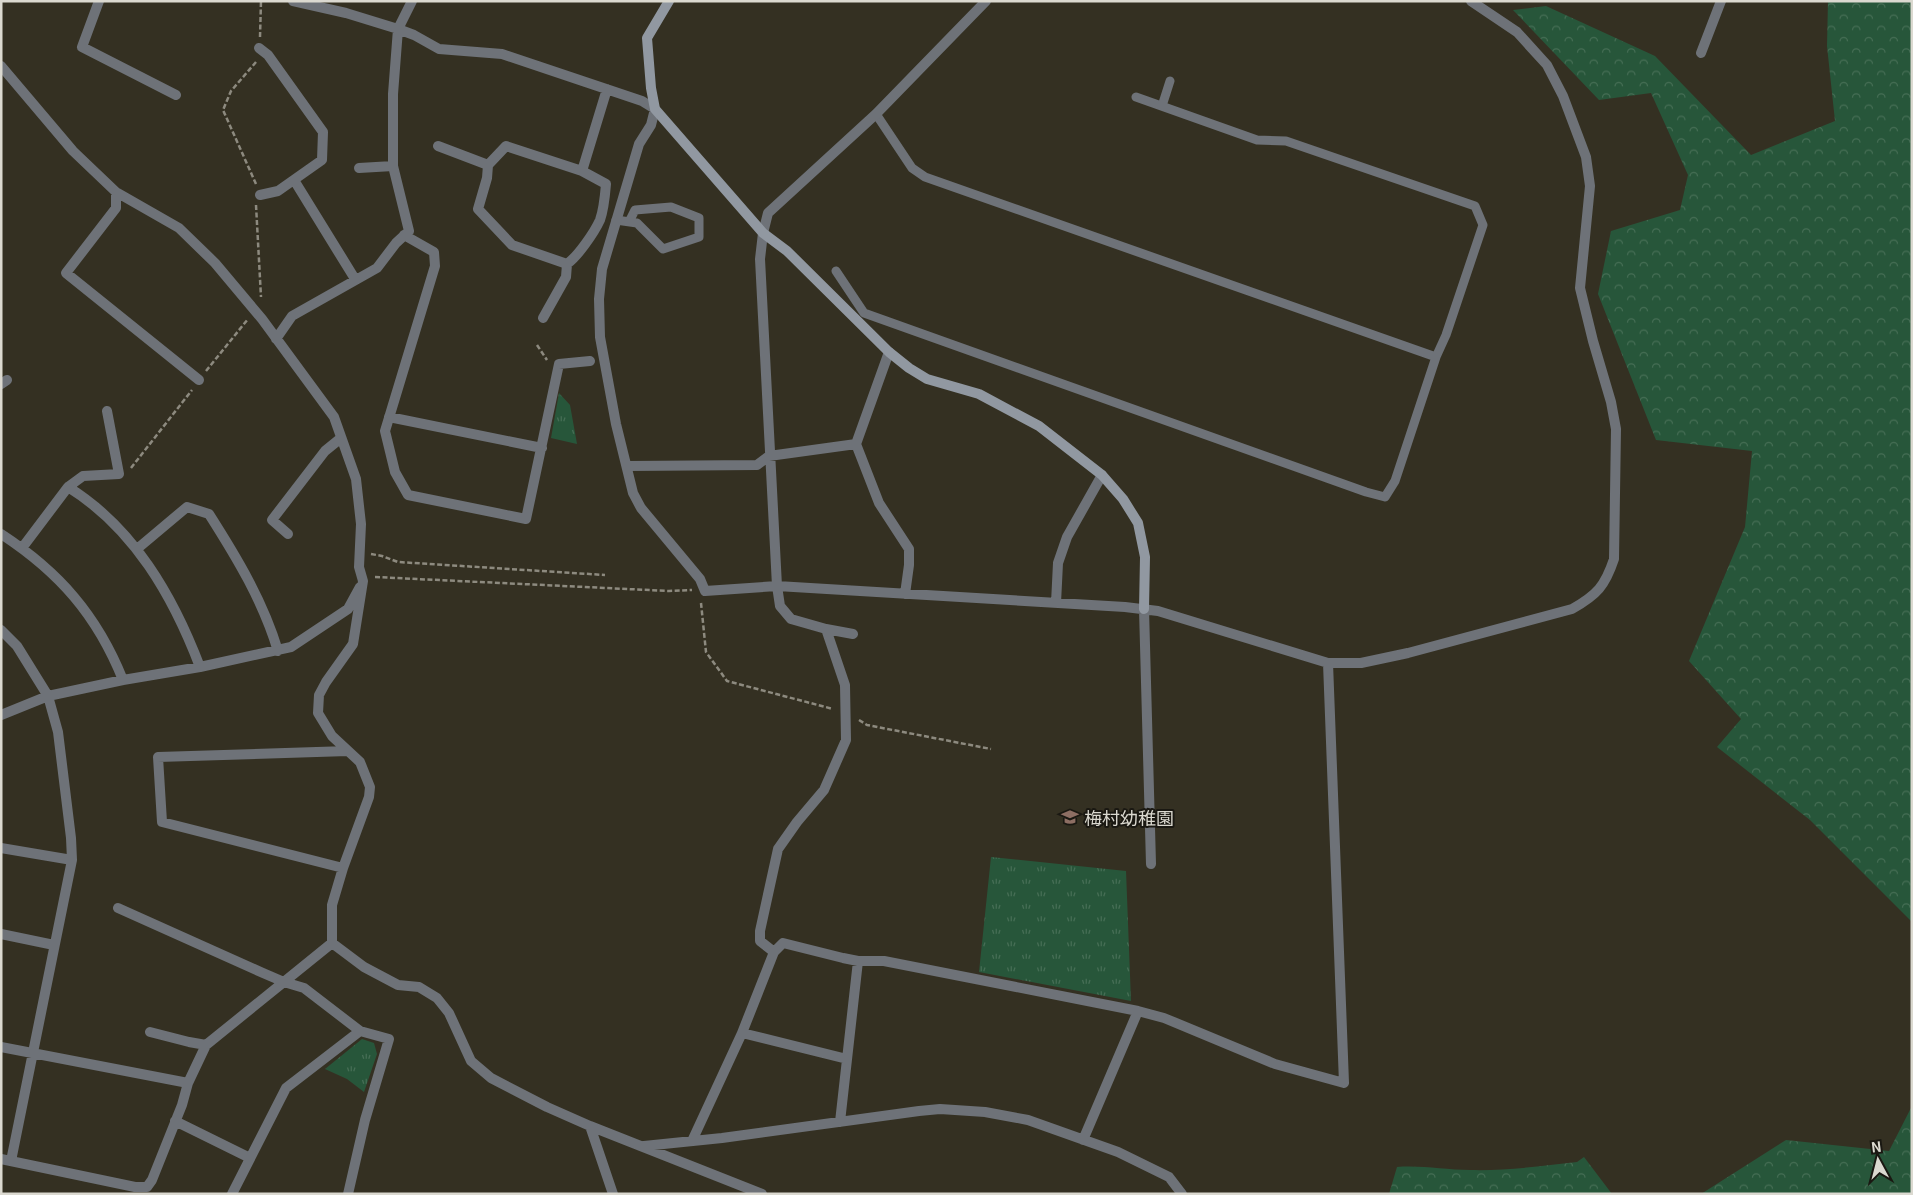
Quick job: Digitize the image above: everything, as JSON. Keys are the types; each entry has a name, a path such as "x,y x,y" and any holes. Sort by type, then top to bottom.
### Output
{"street":[{"path":"99,1 82,47 176,95"},
{"path":"292,1 346,13 398,29 414,35 439,49 502,54 642,101 655,109 763,233 786,251 889,352 927,379 978,394 1040,426 1102,475 1123,499 1138,524 1145,557 1144,609 1151,864"},
{"path":"276,339 292,316 377,268 409,231 392,166 393,94 398,29 412,1"},
{"path":"668,1 647,38 651,88 655,109 651,124 639,144 602,269 599,299 600,337 616,424 628,466 633,494 641,508 700,579 705,591 777,586 1144,609 1158,611 1328,662 1361,663 1408,653 1572,608 1589,599 1608,578 1614,559 1616,429 1611,402 1592,341 1580,288 1590,186 1586,157 1563,96 1546,65 1517,32 1471,1"},
{"path":"853,634 791,619 780,606 777,586 769,456 760,258 763,233 768,213 876,114 986,1"},
{"path":"1701,52 1721,1"},
{"path":"259,48 268,56 323,132 322,160 278,191 260,195"},
{"path":"1,66 73,151 116,192 179,228 215,263 255,310 334,416 356,479 362,524 358,567 363,581 353,644 319,695 318,713 332,736 360,762 370,787 369,797 332,904 332,943"},
{"path":"582,171 607,89"},
{"path":"438,146 488,165"},
{"path":"506,146 582,171 606,184 605,200 600,220 575,259 567,264 512,245 478,209 487,178 488,165 506,146"},
{"path":"359,168 392,166"},
{"path":"294,180 355,279"},
{"path":"116,192 116,208 66,273 199,380"},
{"path":"404,235 434,252 435,266 384,432 395,472 408,495 526,519 560,364 590,361"},
{"path":"543,318 566,277 567,264"},
{"path":"889,352 856,444 879,503 909,549 905,594"},
{"path":"22,548 68,487 83,476 118,474 107,411"},
{"path":"389,417 542,448"},
{"path":"288,534 272,520 325,451 341,438"},
{"path":"628,466 757,466 769,456 856,444"},
{"path":"1056,603 1058,563 1067,537 1102,475"},
{"path":"68,487 95,507 137,549 164,588 179,616 200,667"},
{"path":"137,549 188,507 209,514 240,562 254,590 278,651"},
{"path":"1,534 47,568 84,607 108,646 123,680"},
{"path":"1,715 48,696 123,680 200,667 291,647 348,609 363,581"},
{"path":"774,952 760,941 760,931 772,868 778,849 797,822 824,790 846,740 845,685 826,628"},
{"path":"1,630 17,646 48,696 58,732 72,860 33,1053 6,1160 135,1187 148,1187 182,1105 188,1083 206,1045 332,943"},
{"path":"692,1140 742,1033 774,952 783,943 858,961 884,961 1138,1011 1164,1018 1275,1064 1344,1083 1328,662"},
{"path":"343,868 162,822 158,757 348,751"},
{"path":"1,848 72,860"},
{"path":"118,908 284,982 304,988 360,1031 389,1039 365,1120 348,1194"},
{"path":"1,934 54,945"},
{"path":"332,943 364,968 398,985 419,988 437,998 449,1013 471,1060 491,1078 547,1107 590,1126 762,1194"},
{"path":"840,1122 858,961"},
{"path":"1083,1140 1138,1011"},
{"path":"232,1194 286,1088 360,1031"},
{"path":"150,1032 206,1045"},
{"path":"742,1033 847,1059"},
{"path":"1,1046 188,1083"},
{"path":"643,1146 940,1109 985,1112 1028,1120 1118,1152 1169,1177 1182,1194"},
{"path":"175,1121 250,1158"},
{"path":"590,1126 613,1194"}],"lane":[{"path":"1162,106 1170,81"},
{"path":"836,271 864,313 1357,489 1386,497 1395,481 1483,225 1474,206 1286,141 1257,140 1136,97"},
{"path":"876,114 912,168 925,177 1436,358"},
{"path":"616,220 629,222 637,223 663,249 698,237 699,218 671,207 635,210 629,222"}],"path":[{"path":"261,1 262,27 257,61 231,91 223,110 260,195 255,207 262,319"},
{"path":"118,474 128,471 255,310"},
{"path":"360,552 382,556 398,562 605,575"},
{"path":"363,581 373,577 669,591 688,590"},
{"path":"705,591 701,602 706,652 728,681 847,713 867,725 991,749"}],"green space":[{"path":"1828,1 1912,1 1912,922 1810,820 1717,747 1741,719 1689,661 1745,527 1752,451 1656,440 1598,294 1611,231 1680,210 1688,175 1651,93 1599,100 1513,10 1546,6 1655,56 1751,155 1835,121 1827,46"},
{"path":"559,393 570,405 577,444 551,438"},
{"path":"991,857 1126,871 1131,1001 979,972"},
{"path":"362,1039 374,1043 377,1054 364,1092 347,1079 325,1069"},
{"path":"1912,1106 1912,1194 1701,1194 1786,1140 1889,1151"},
{"path":"1584,1157 1612,1194 1389,1194 1397,1167 1497,1170 1577,1162"}],"place":[{"name":"梅村幼稚園","path":"1070,817"}]}
